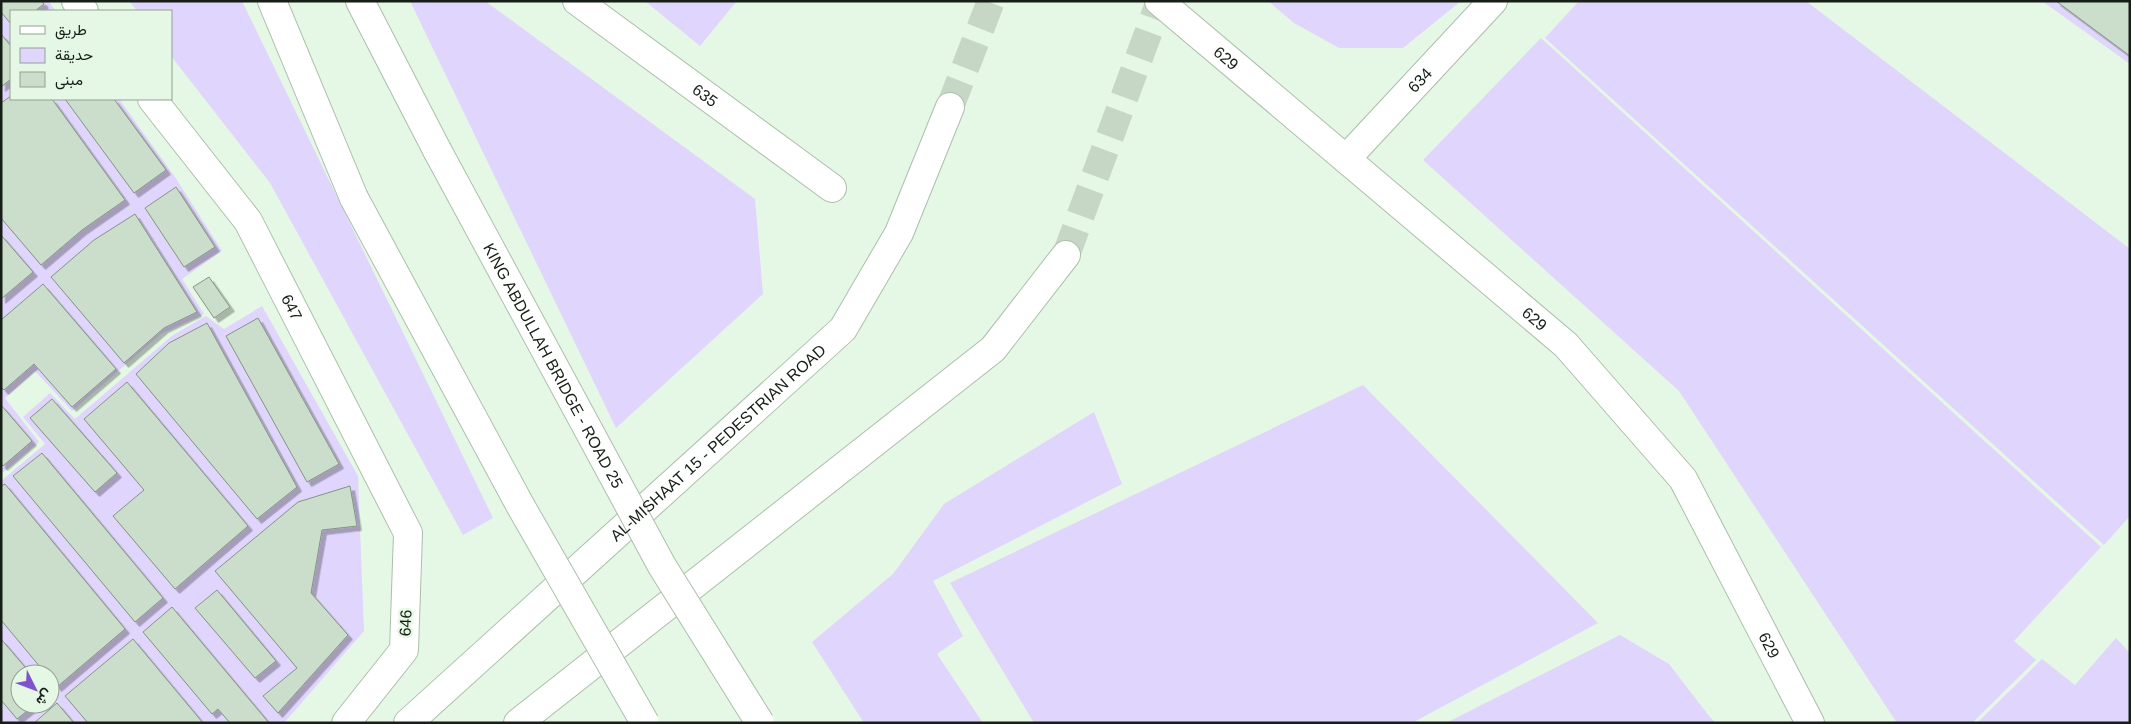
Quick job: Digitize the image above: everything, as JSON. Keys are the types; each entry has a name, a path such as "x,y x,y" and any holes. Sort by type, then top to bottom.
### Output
{"street":[{"path":"272,1 354,198 520,505 645,723"},
{"name":"KING ABDULLAH BRIDGE - ROAD 25","path":"360,1 437,150 662,566 760,723"},
{"name":"635","path":"577,1 832,188"},
{"name":"629","path":"1159,1 1566,345 1684,479 1810,723"},
{"name":"634","path":"1346,159 1493,1"},
{"name":"647","path":"153,100 248,221 408,532"},
{"name":"AL-MISHAAT 15 - PEDESTRIAN ROAD","path":"408,723 843,329 899,233 950,107"},
{"path":"518,723 992,349 1066,254"},
{"name":"646","path":"346,723 404,650 408,532"}],"green space":[{"path":"1,1 48,1 55,10 10,10 10,100 120,100 175,177 222,251 182,279 204,314 161,334 72,411 35,371 5,398 39,442 1,474"},
{"path":"129,1 242,1 493,518 463,535 270,183 172,57 172,10 136,10"},
{"path":"410,1 485,1 755,199 763,294 616,428"},
{"path":"645,1 736,1 736,2 700,46"},
{"path":"1268,1 1461,1 1403,48 1339,48 1294,23"},
{"path":"1579,1 1806,1 2130,249 2130,516 2104,545 1545,38"},
{"path":"2042,1 2130,1 2130,64"},
{"path":"1541,38 2101,547 2014,641 2036,660 1972,723 1897,723 1679,391 1423,160"},
{"path":"262,306 358,476 364,631 284,723 1,723 1,481 45,444 23,417 50,393 75,419 173,335 206,316 224,329"},
{"path":"1363,385 1598,623 1412,723 1034,723 950,583"},
{"path":"1094,412 1122,484 933,581 963,636 937,654 983,723 864,723 812,642 893,574 944,504"},
{"path":"1620,635 1669,664 1716,723 1446,723"},
{"path":"2116,638 2130,653 2130,723 1977,723 2042,659 2075,685"}],"building":[{"path":"1,1 42,1 44,4 36,10 10,10 10,23 1,12"},
{"path":"2056,1 2130,1 2130,56"},
{"path":"1,34 10,45 10,80 1,87"},
{"path":"10,97 10,100 53,100 125,200 82,230 41,265 1,218 1,103"},
{"path":"66,100 115,100 166,170 134,193"},
{"path":"176,187 215,247 184,267 145,208"},
{"path":"135,214 197,312 164,328 124,363 51,277 94,240"},
{"path":"1,235 33,272 1,299"},
{"path":"209,277 230,307 214,318 193,287"},
{"path":"43,284 116,369 72,407 34,364 4,390 1,387 1,320"},
{"path":"258,318 339,464 307,482 226,336"},
{"path":"207,323 297,487 257,519 136,374 169,343"},
{"path":"127,382 248,526 175,589 113,516 144,490 84,419"},
{"path":"52,399 117,473 95,492 30,418"},
{"path":"1,405 32,441 3,466 1,464"},
{"path":"42,453 163,598 135,622 13,476"},
{"path":"5,484 125,629 60,684 60,664 38,664 1,620 1,486"},
{"path":"350,486 357,526 322,530 311,593 348,635 278,713 263,696 297,668 215,571 298,502"},
{"path":"217,590 276,661 255,678 195,608"},
{"path":"172,607 269,723 230,723 218,709 212,714 143,632"},
{"path":"1,639 22,664 10,664 10,711 1,700"},
{"path":"133,639 203,723 88,723 65,696"},
{"path":"60,707 74,723 34,723 44,714 60,714"},
{"path":"13,714 23,714 17,719"}],"tunnel":[{"path":"950,107 991,1"},
{"path":"1066,255 1160,1"}]}
